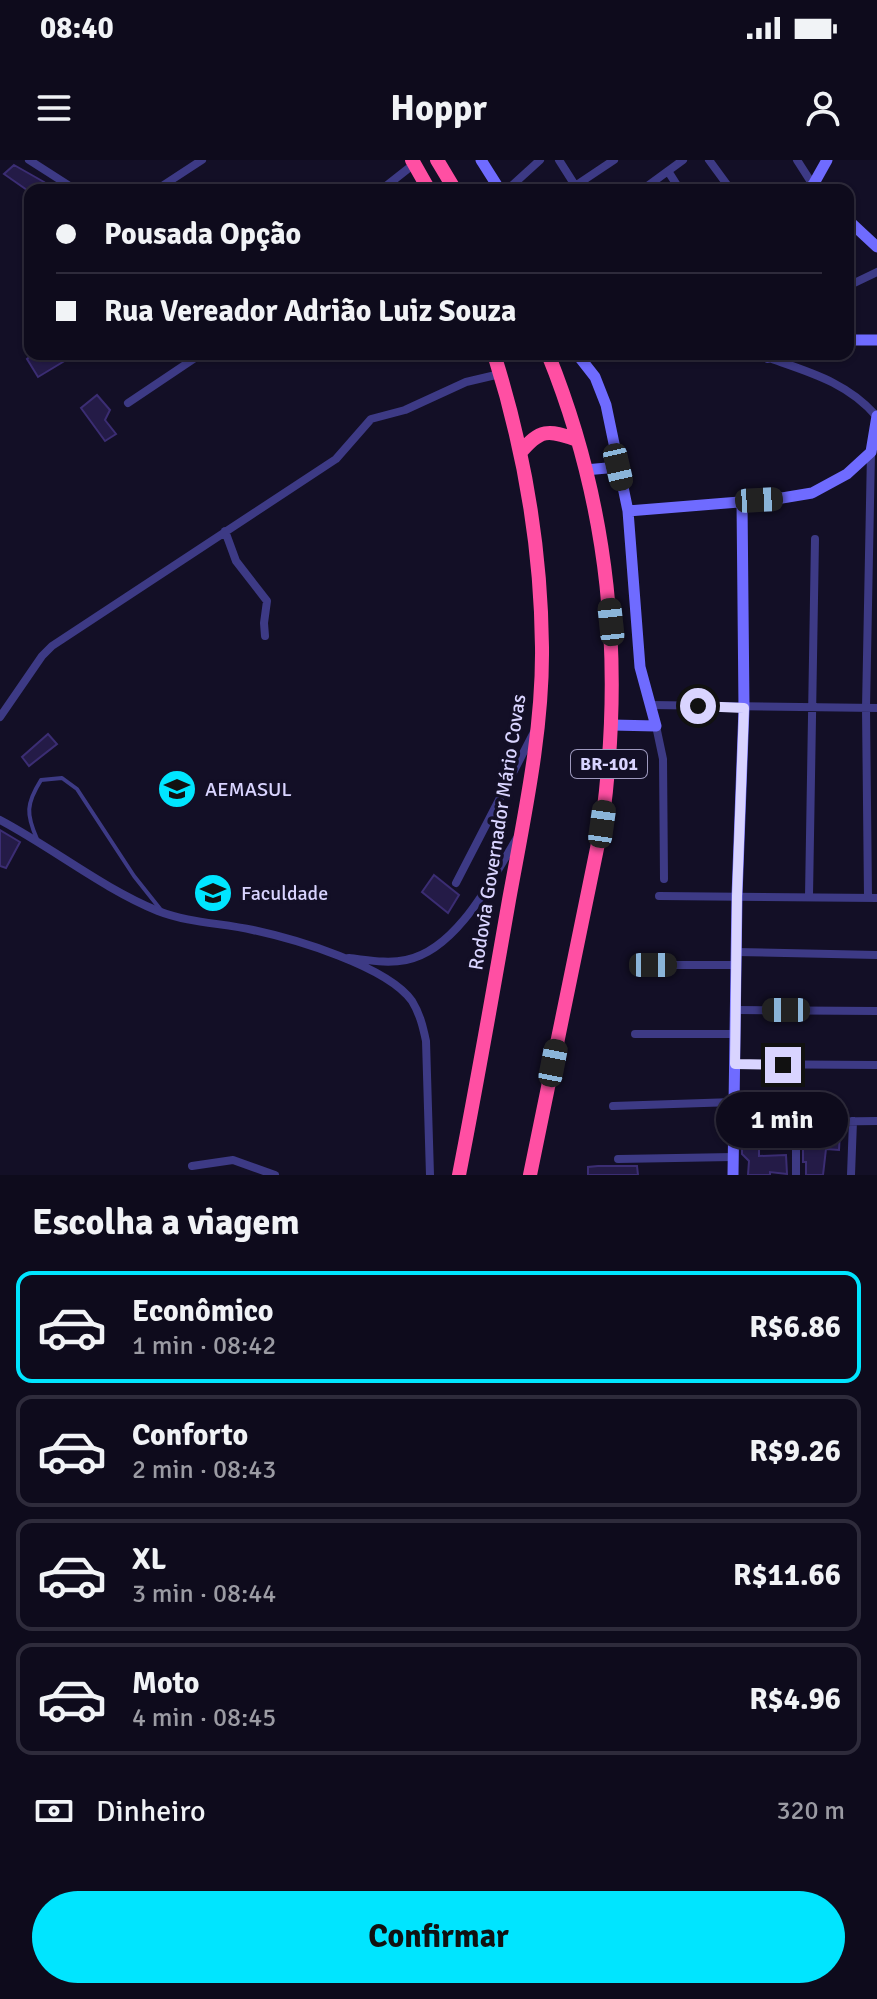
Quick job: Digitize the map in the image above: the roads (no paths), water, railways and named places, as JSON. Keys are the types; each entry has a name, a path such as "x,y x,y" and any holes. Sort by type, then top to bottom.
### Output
{"highway":[{"path":"437,160 451,184"},
{"path":"413,162 426,184"},
{"name":"Rodovia Governador Mário Covas","path":"459,1175 522,831 536,727 542,650 535,534 520,453 496,360"},
{"name":"BR-101","path":"530,1175 602,824 612,725 611,622 599,529 563,390 550,360"},
{"path":"520,453 531,441 545,433 552,432 577,440"}],"street":[{"path":"29,160 67,184"},
{"path":"165,184 202,160"},
{"path":"481,160 496,184"},
{"path":"514,184 540,160"},
{"path":"559,160 574,184"},
{"path":"581,184 614,160"},
{"path":"650,184 683,160"},
{"path":"709,160 727,184"},
{"path":"797,160 810,184"},
{"path":"814,184 827,160"},
{"path":"388,184 413,162"},
{"path":"668,171 676,184"},
{"path":"854,226 877,247"},
{"path":"854,283 877,272"},
{"path":"854,340 877,340"},
{"path":"128,403 192,360"},
{"path":"581,360 602,392 628,511 640,667 663,759 664,879"},
{"path":"659,896 872,897 866,708 871,452 877,417 866,403 841,386 776,360"},
{"path":"0,717 52,646 336,459 371,419 405,410 466,382 500,374"},
{"path":"628,511 812,493 847,474 871,452"},
{"path":"585,470 618,467"},
{"path":"733,1175 737,896 744,708 742,501"},
{"path":"225,531 236,561 267,601 265,636"},
{"path":"809,896 815,539"},
{"path":"650,705 877,708"},
{"path":"612,725 656,726"},
{"path":"456,883 536,727"},
{"path":"0,820 163,912 189,920 254,930 346,958 386,962 422,956 457,929 522,831"},
{"path":"653,965 877,955"},
{"path":"346,958 394,984 413,1003 422,1020 428,1067 430,1175"},
{"path":"737,1010 877,1011"},
{"path":"635,1034 735,1034"},
{"path":"735,1064 877,1065"},
{"path":"613,1106 734,1102"},
{"path":"851,1175 853,1121"},
{"path":"734,1123 877,1121"},
{"path":"796,1122 796,1175"},
{"path":"618,1159 733,1157"},
{"path":"192,1166 233,1160 275,1175"}],"lane":[{"path":"40,844 29,819 30,797 41,780 62,778 77,789 134,876 163,912"}],"place":[{"name":"AEMASUL","path":"177,789"},
{"name":"Faculdade","path":"213,893"}]}
